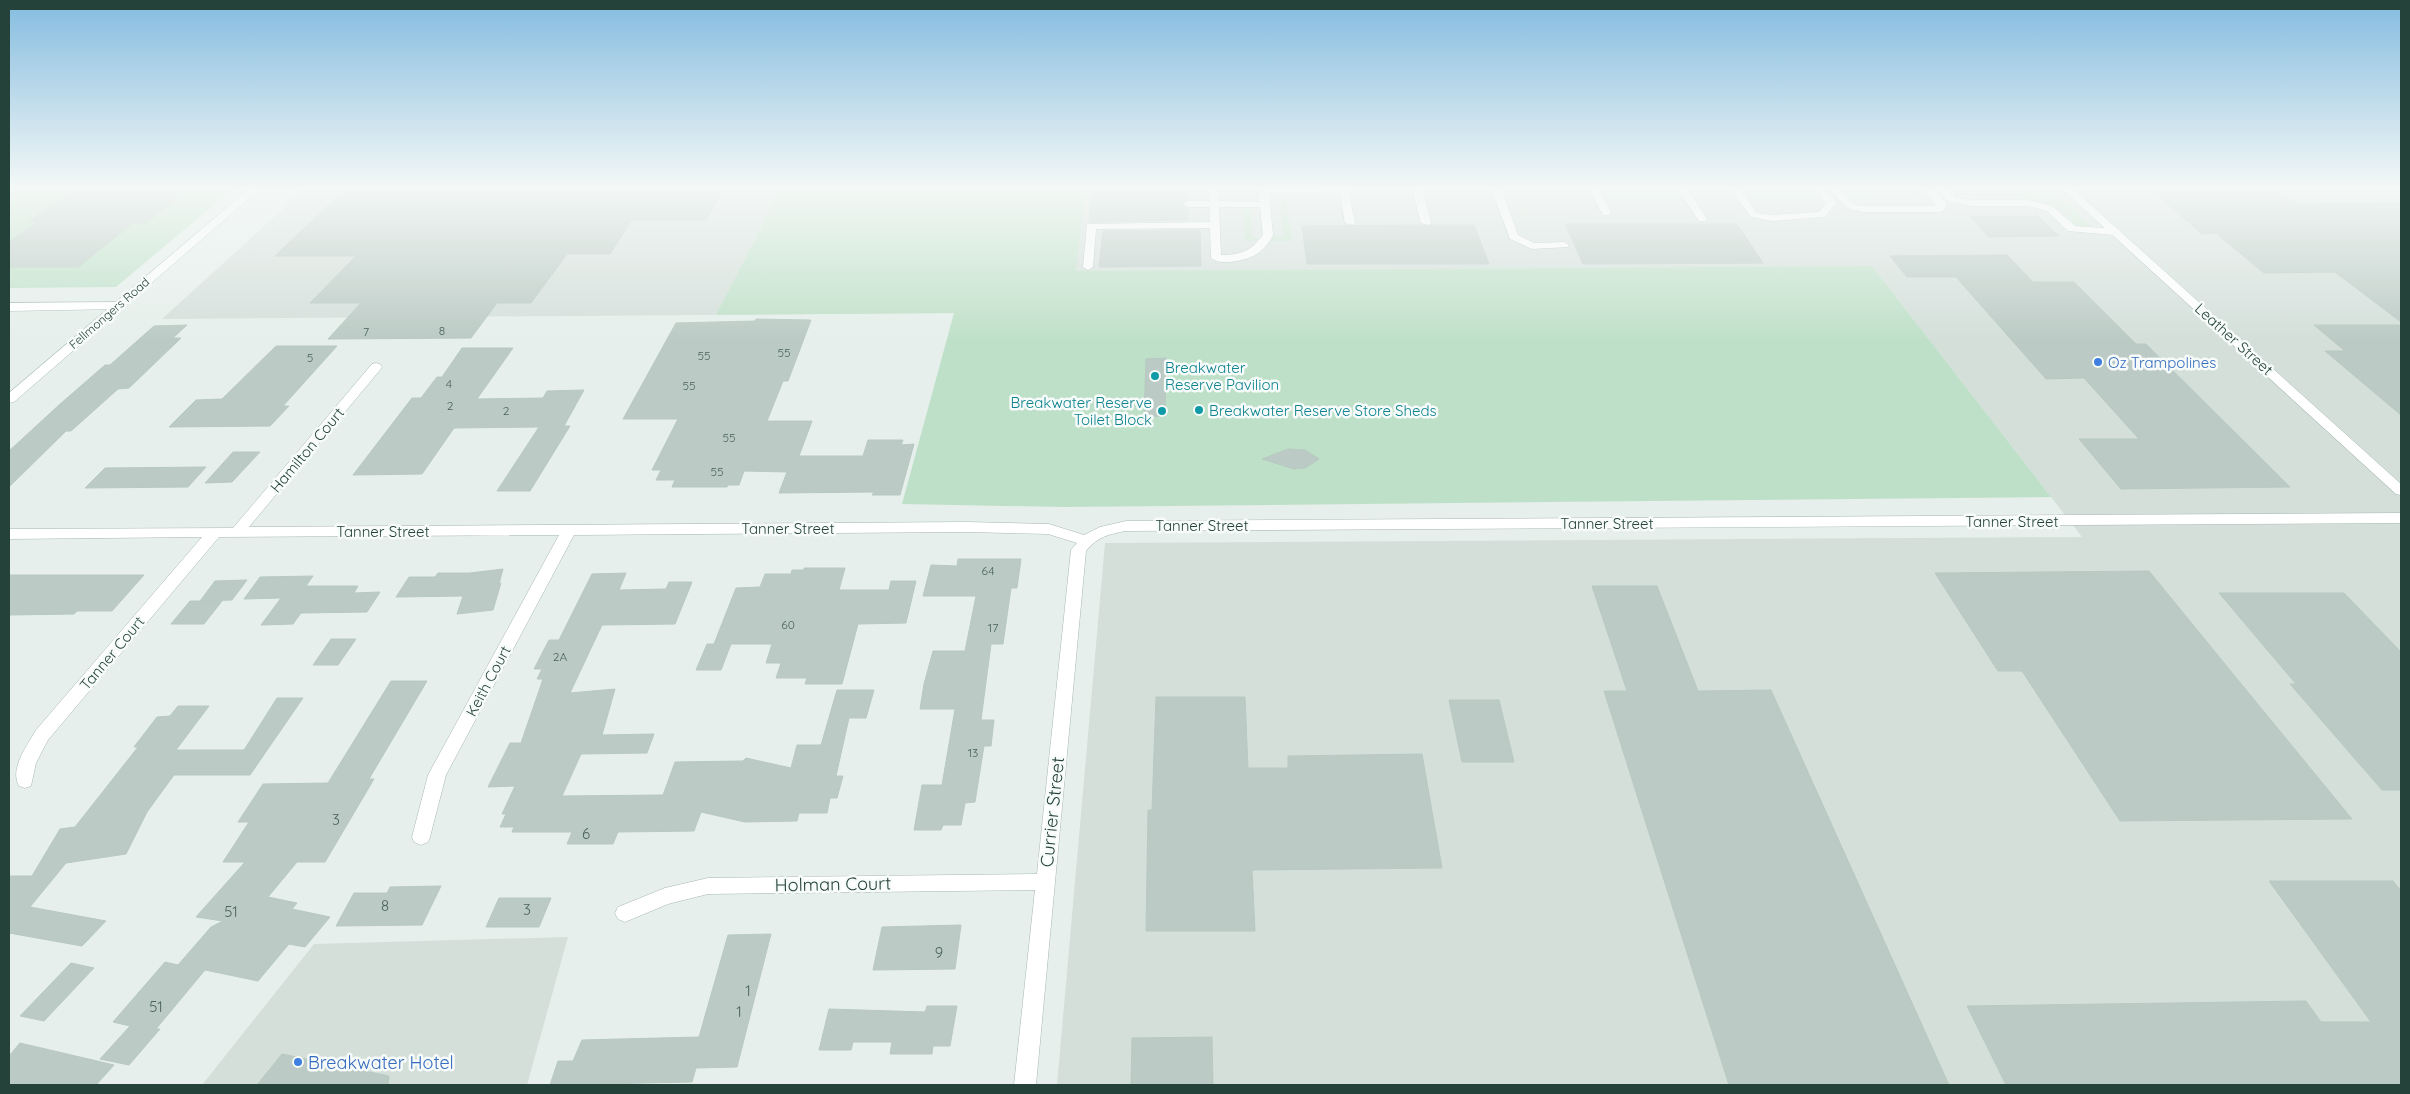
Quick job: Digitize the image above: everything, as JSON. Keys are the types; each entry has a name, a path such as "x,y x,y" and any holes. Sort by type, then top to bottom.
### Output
{"street":[{"name":"Fellmongers Road","path":"9,399 195,239"},
{"name":"Leather Street","path":"2123,239 2401,491"},
{"path":"9,307 116,306"},
{"name":"Hamilton Court","path":"237,532 376,367"},
{"name":"Tanner Street","path":"9,534 1025,528 1049,529 1085,540 1097,531 1126,526 2401,518"},
{"name":"Keith Court","path":"421,837 437,775 569,530"},
{"name":"Tanner Court","path":"25,781 27,763 42,734 214,533"},
{"name":"Currier Street","path":"1025,1085 1079,550 1085,540"},
{"name":"Holman Court","path":"625,913 665,896 708,886 1045,882"}],"lane":[{"path":"1088,267 1091,239"},
{"path":"1216,239 1216,258 1242,258 1262,247 1266,239"},
{"path":"1518,239 1532,246 1564,246"}],"shaded area":[{"path":"250,239 2401,239 2401,1085 1057,1085 1105,543 2082,537 1872,266 1299,270 954,313 162,319"},
{"path":"568,937 527,1085 202,1085 314,944"}],"green space":[{"path":"9,239 173,239 116,287 9,288"},
{"path":"755,239 1079,239 1076,271 1872,266 2051,497 1064,507 902,504 954,313 716,315"},
{"path":"1245,239 1258,239 1257,241 1245,241"},
{"path":"1270,239 1292,239 1292,241 1269,241"}],"building":[{"path":"13,239 113,239 78,267 9,267 9,242"},
{"path":"293,239 620,239 610,254 567,254 531,303 497,303 471,338 328,339 361,303 310,303 356,256 275,256"},
{"path":"1102,239 1200,239 1201,266 1099,267"},
{"path":"1304,239 1479,239 1489,264 1307,264"},
{"path":"1572,239 1747,239 1763,263 1583,264"},
{"path":"2223,239 2401,239 2401,322 2335,272 2264,273"},
{"path":"2007,255 2033,282 2074,282 2136,344 2146,344 2290,487 2121,489 2079,439 2139,439 2084,378 2046,379 1956,277 1907,277 1890,256"},
{"path":"756,319 811,320 788,381 783,381 767,421 812,421 799,456 863,456 868,440 903,440 901,445 914,444 900,495 872,495 874,492 779,493 787,472 744,471 739,485 728,485 727,487 672,487 675,480 656,480 661,470 652,470 678,419 623,419 676,323 755,321"},
{"path":"187,325 173,338 181,338 129,388 118,389 71,431 66,431 9,487 9,451 59,405 105,365 110,365 154,326"},
{"path":"2314,325 2401,325 2401,415 2325,351 2345,351"},
{"path":"276,346 337,346 283,406 289,406 270,426 169,427 196,400 222,399"},
{"path":"462,348 513,348 477,399 543,398 547,391 584,390 564,426 570,426 530,491 497,491 539,427 454,428 422,474 353,475 412,398 421,398 437,377 442,377"},
{"path":"1166,358 1165,416 1144,417 1146,359"},
{"path":"1288,449 1305,450 1319,459 1305,468 1294,469 1262,459"},
{"path":"233,452 260,452 232,482 205,483"},
{"path":"206,467 188,487 85,488 105,468"},
{"path":"958,559 1021,559 1017,588 1011,588 1003,644 991,644 981,720 994,720 991,746 984,746 975,802 965,803 961,825 943,825 941,830 914,830 922,785 942,785 955,709 920,709 924,684 933,651 965,651 976,596 923,596 931,565 957,566"},
{"path":"804,568 845,568 839,590 889,590 891,581 916,581 906,623 858,624 842,684 805,684 807,678 776,678 781,663 766,663 772,644 731,644 721,670 696,670 707,644 714,644 736,588 760,587 765,574 791,574 792,570 804,570"},
{"path":"503,569 493,610 457,614 463,596 396,597 409,577 435,577 438,573 470,573"},
{"path":"2149,571 2352,819 2120,821 2022,671 1998,671 1935,573"},
{"path":"626,573 619,590 666,589 669,582 692,582 675,624 602,625 570,693 615,689 602,735 654,734 647,753 581,754 562,796 663,795 675,762 743,761 746,758 791,768 797,745 821,745 837,690 874,690 866,718 849,718 836,776 843,776 837,798 830,798 827,813 799,813 797,821 745,822 701,812 694,831 618,832 613,844 567,844 572,832 512,832 514,827 500,827 506,814 502,814 515,786 488,787 510,743 521,743 543,679 537,679 542,669 534,669 549,640 559,640 592,574"},
{"path":"9,575 144,575 112,611 77,611 74,614 9,615"},
{"path":"313,576 306,586 358,586 354,593 380,592 367,612 301,613 293,624 261,625 281,598 244,599 260,577"},
{"path":"247,580 232,600 200,601 215,581"},
{"path":"1592,586 1657,586 1698,691 1771,690 1949,1085 1729,1085 1604,691 1627,691"},
{"path":"2219,593 2344,593 2401,652 2401,790 2382,790 2290,684 2296,684"},
{"path":"190,601 222,601 204,624 171,624"},
{"path":"331,639 356,639 338,665 313,665"},
{"path":"391,681 427,681 369,779 374,779 325,862 297,862 268,897 297,903 292,909 330,917 305,947 289,944 258,981 205,970 156,1029 160,1029 129,1065 100,1059 130,1026 113,1022 165,962 178,965 211,927 223,921 196,917 245,862 223,862 249,822 238,822 263,784 328,783"},
{"path":"1156,697 1245,697 1248,768 1288,768 1288,756 1422,754 1442,868 1252,870 1255,931 1146,931 1148,810 1152,810"},
{"path":"277,698 303,698 250,775 174,775 147,812 126,854 66,863 30,907 106,921 82,946 9,933 9,876 32,876 60,829 75,827 138,747 134,747 157,717 170,716 178,706 209,706 176,750 244,750"},
{"path":"1449,700 1499,700 1514,762 1462,762"},
{"path":"2269,881 2393,881 2401,891 2401,1085 2006,1085 1967,1006 2306,1001 2321,1022 2371,1022"},
{"path":"441,886 422,925 336,926 354,893 387,893 390,887"},
{"path":"499,898 551,898 539,927 486,927"},
{"path":"961,925 955,969 873,970 882,927"},
{"path":"771,934 737,1067 696,1068 692,1082 550,1085 558,1061 573,1061 582,1040 699,1037 728,935"},
{"path":"71,963 94,968 44,1021 20,1016"},
{"path":"927,1006 957,1006 950,1046 933,1046 932,1054 890,1054 892,1042 853,1042 851,1050 819,1050 829,1009 925,1012"},
{"path":"1212,1037 1213,1085 1131,1085 1132,1038"},
{"path":"20,1043 114,1065 96,1085 9,1085 9,1056"},
{"name":"Breakwater Hotel","path":"282,1054 389,1076 388,1085 257,1085"}],"place":[{"name":"Oz Trampolines","path":"2098,362"},
{"name":"Breakwater Reserve Pavilion","path":"1155,376"},
{"name":"Breakwater Reserve Store Sheds","path":"1199,410"},
{"name":"Breakwater Reserve Toilet Block","path":"1162,411"},
{"name":"Breakwater Hotel","path":"298,1062"}]}
